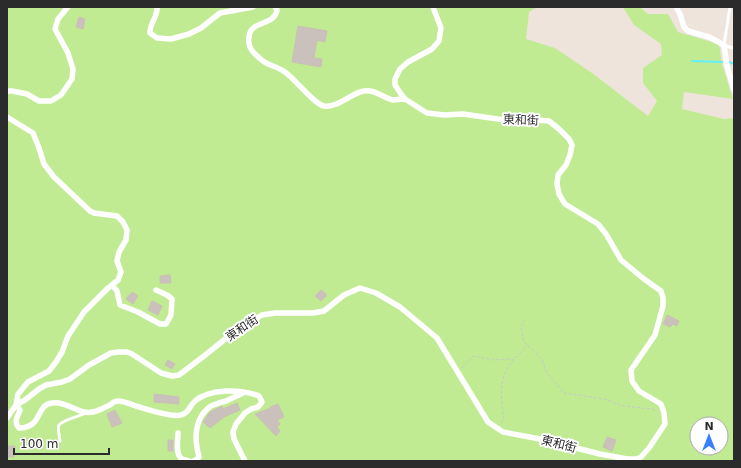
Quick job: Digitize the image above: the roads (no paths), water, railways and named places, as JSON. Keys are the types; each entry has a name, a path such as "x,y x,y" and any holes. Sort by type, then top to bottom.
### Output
{"street":[{"path":"7,92 12,91 27,94 39,101 51,101 61,95 72,79 73,69 68,53 54,29 58,19 68,7"},
{"path":"157,7 157,12 149,28 150,34 157,38 171,39 189,34 201,28 220,13 253,7"},
{"path":"275,7 277,10 277,15 274,18 254,26 250,31 248,38 249,45 253,52 265,63 284,71 315,101 324,106 333,105 364,91 373,92 393,100 405,99"},
{"name":"東和街","path":"16,405 46,385 70,379 89,365 115,352 127,352 161,373 172,376 178,375 234,332 262,315 275,313 313,313 324,311 344,295 360,288 376,293 400,307 437,338 488,422 503,432 627,459 636,459 641,457 665,424 664,413 661,404 640,391 632,382 631,370 655,335 663,306 661,291 621,260 606,234 598,224 565,204 559,194 557,184 558,175 566,165 572,144 569,138 560,129 549,121 512,121 463,114 444,115 427,113 405,99 395,85 395,79 400,69 408,62 432,49 439,41 441,28 433,7"},
{"path":"676,7 684,27 724,45 727,66 734,90"},
{"path":"7,117 33,133 44,164 54,177 90,211 94,213 117,216 123,222 127,230 126,240 119,252 117,261 121,272 118,280 84,312 68,336 56,362 49,371 28,382 18,394 16,405 7,418"},
{"path":"112,286 117,291 120,305 138,312 160,324 166,324 171,315 172,300 167,295 156,290"},
{"path":"16,405 20,410 16,420 16,425 18,428 24,428 30,426 37,420 41,410 46,405 51,403 58,402 83,412 97,412 117,401 127,402 159,414 180,416 186,413 195,401 217,391 245,392 259,396 262,402 258,407 245,413 236,424 233,432 234,439 245,461"},
{"path":"193,461 198,457 195,439 197,425 205,411 213,405 245,392"},
{"path":"178,433 178,454 181,458 189,461"}],"lane":[{"path":"730,7 724,45 734,48"},
{"path":"60,441 59,425 64,421 89,412"}],"waterway":[{"path":"692,61 722,62"},
{"path":"729,62 734,64"}]}
